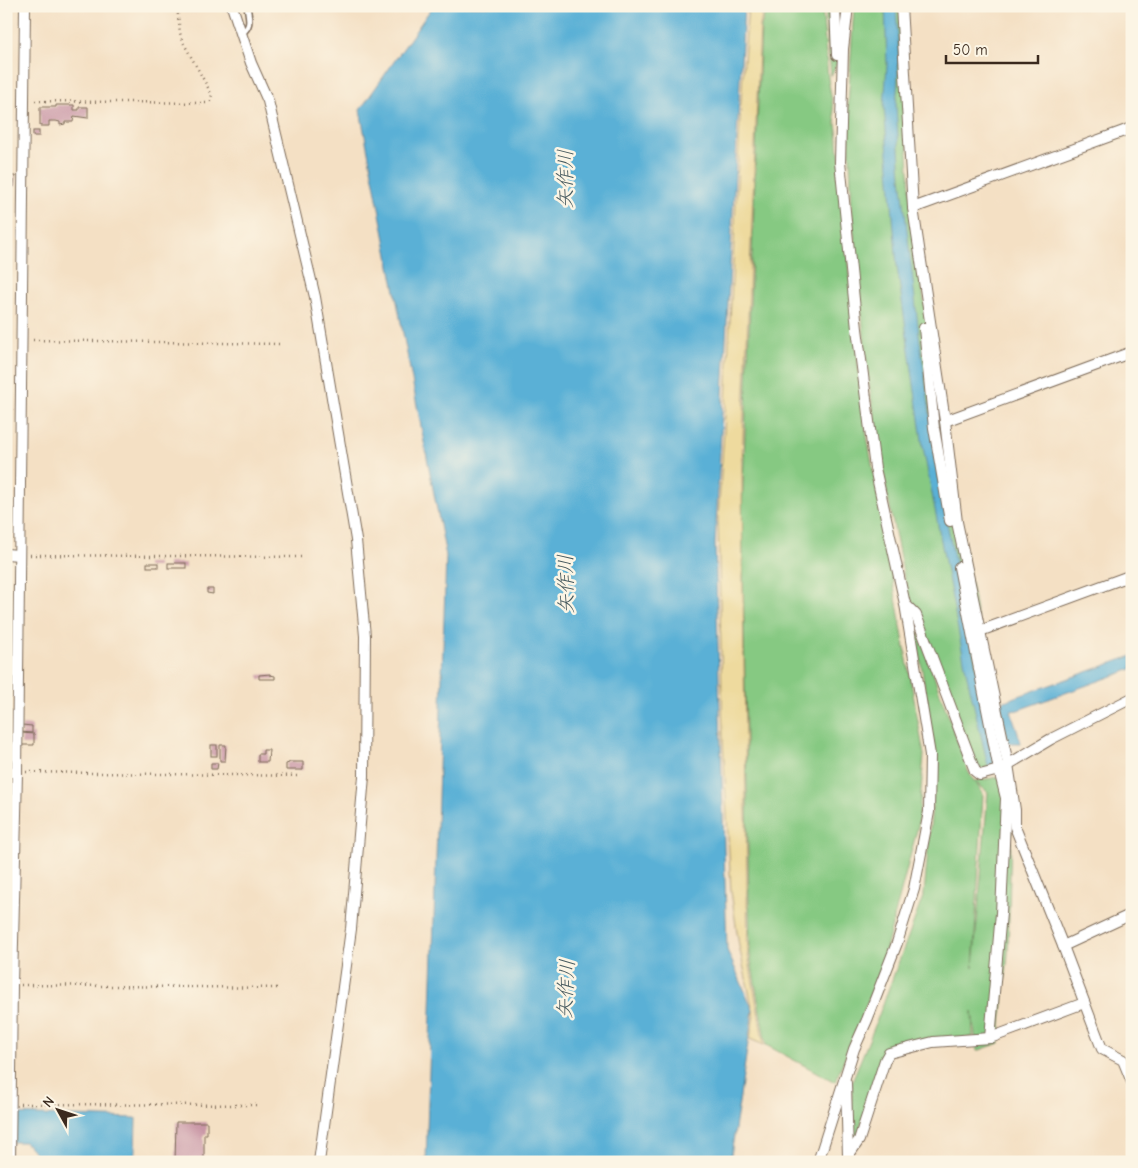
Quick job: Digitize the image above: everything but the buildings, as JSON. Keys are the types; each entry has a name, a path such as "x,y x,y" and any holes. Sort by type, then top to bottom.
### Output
{"street":[{"path":"10,1162 9,985 17,772 25,6"},
{"path":"232,6 240,34 268,101 315,297 356,540 365,636 364,776 351,929 319,1162"},
{"path":"835,6 837,59 842,69"},
{"path":"818,1162 845,1075 914,889 929,812 930,755 905,604 875,468 857,329 840,162 842,69 848,6"},
{"path":"900,6 913,208 945,421 957,522 1008,764 1015,810 1015,827 1102,1049 1122,1060 1132,1082"},
{"path":"900,6 909,211 922,308 934,428 951,527 998,770 1006,798 1001,913 990,1038"},
{"path":"913,208 1132,128"},
{"path":"945,421 1132,352"},
{"path":"6,554 19,554"},
{"path":"980,631 1132,575"},
{"path":"905,604 916,615 975,771 980,775 998,770 1051,739 1132,698"},
{"path":"6,772 17,772"},
{"path":"1063,946 1132,914"},
{"path":"848,1159 859,1140 889,1053 933,1042 990,1038 1084,1003"},
{"path":"845,1075 848,1159"}],"lane":[{"path":"240,34 247,30 250,25 247,6"}],"path":[{"path":"6,101 206,103 210,100 212,94 183,42 177,6"},
{"path":"21,340 281,344"},
{"path":"19,554 302,557"},
{"path":"17,772 301,776"},
{"path":"9,985 279,988"},
{"path":"11,1110 260,1106"}],"green space":[{"path":"767,6 822,6 828,78 837,130 862,408 924,755 918,826 881,968 835,1082 766,1045 750,955 742,512 761,27"},
{"path":"825,6 845,6 839,59 831,76"},
{"path":"854,6 900,6 911,208 941,421 1004,761 987,769 976,766 930,646 918,608 908,597 887,493 868,378 852,213 848,106"},
{"path":"915,623 968,771 974,781 1005,776 1012,798 1008,953 999,1043 977,1051 972,1011 973,1037 893,1046 873,1083 857,1137 851,1138 852,1081 924,894 936,763","holes":["976,783 988,792 973,968 983,794"]}],"sand":[{"path":"748,6 764,6 760,26 742,463 748,954 764,1045 750,1039 754,1015 739,946 731,891 723,740 718,518"}],"water":[{"name":"矢作川","path":"433,6 744,6 715,544 727,950 753,1010 730,1162 426,1162 446,556 360,110"},
{"path":"885,6 896,6 899,57 896,107 901,177 919,334 941,493 996,765 988,766 967,676 923,447 897,267 884,106 887,65"},
{"path":"1132,656 1132,669 1011,711 1021,743 1009,743 999,703"},
{"path":"6,1114 136,1118 135,1156 38,1157 25,1142 6,1142"}]}
